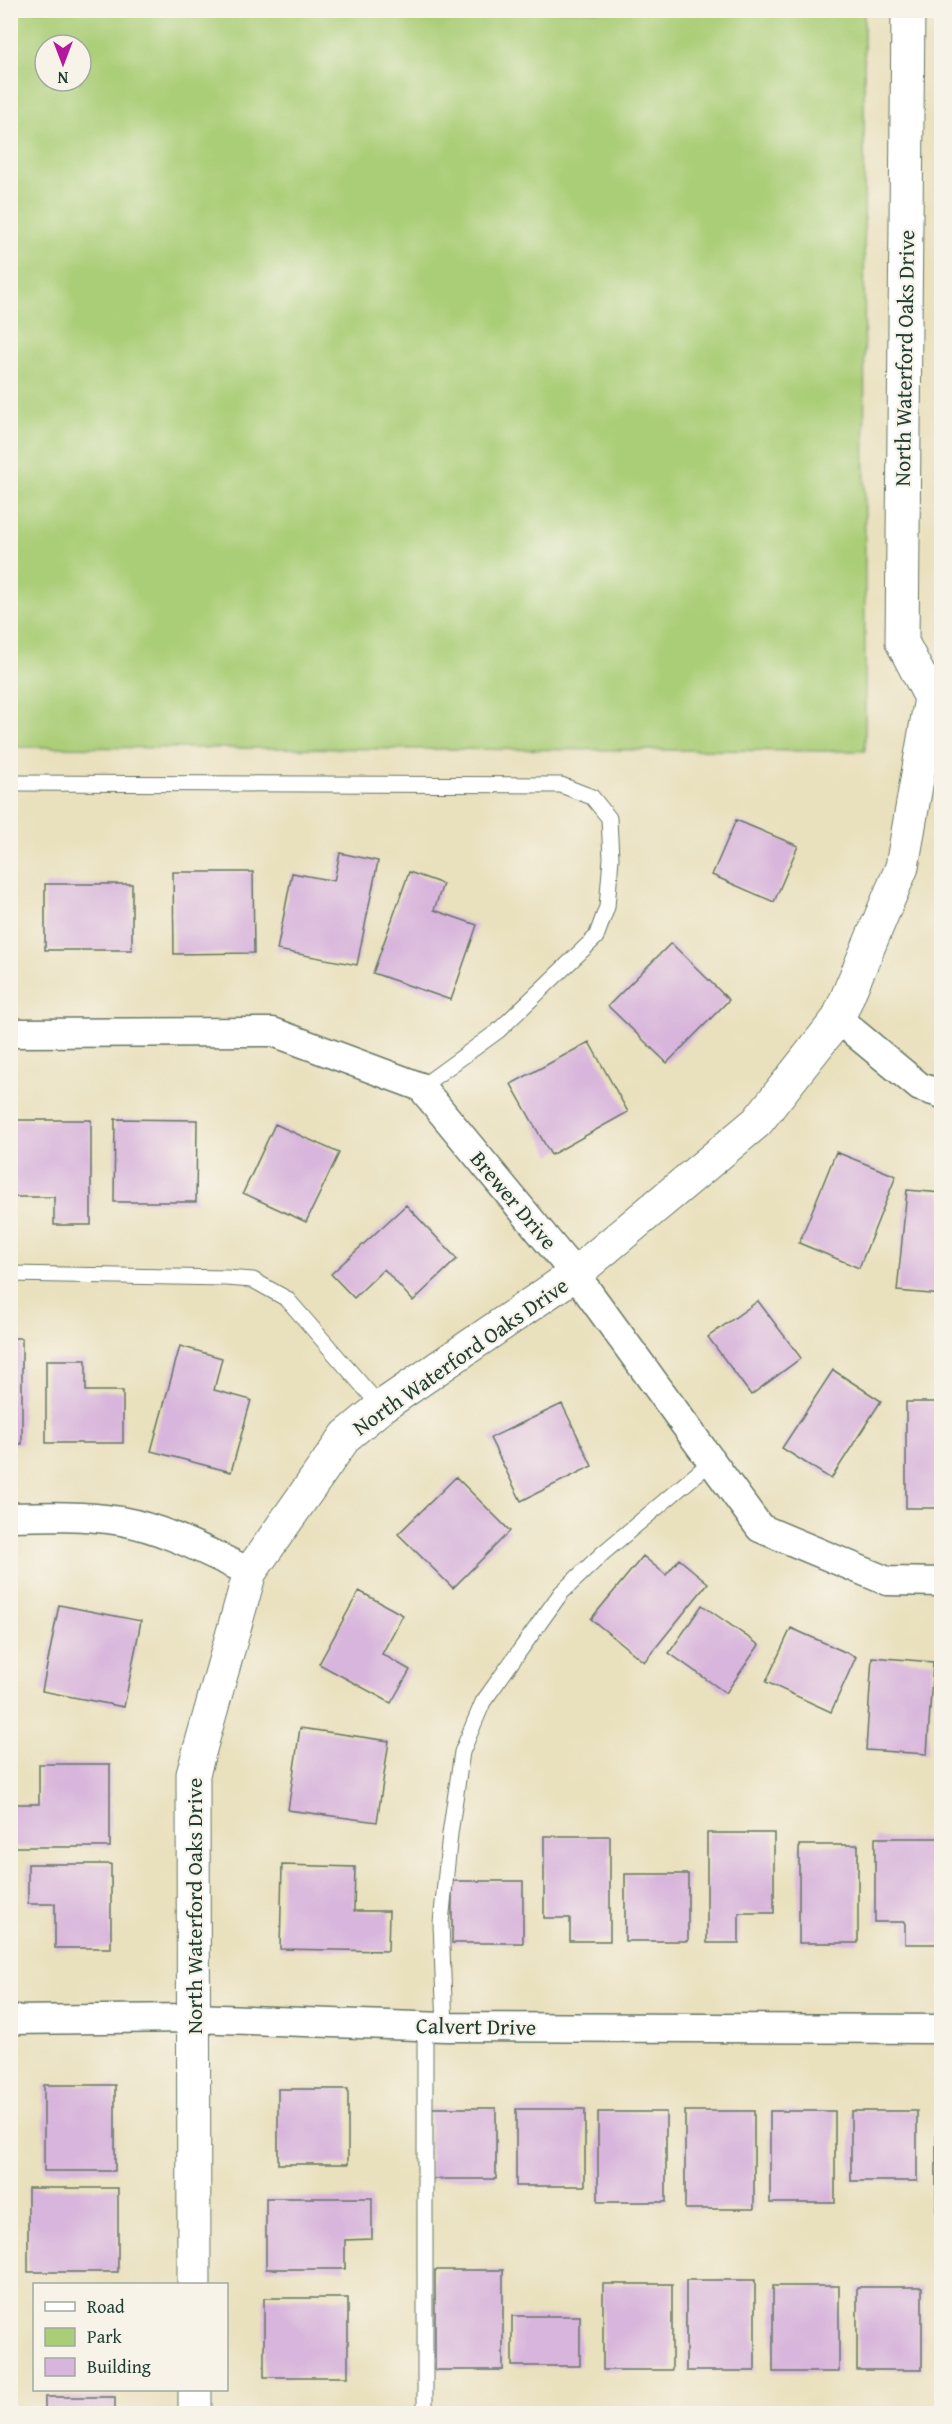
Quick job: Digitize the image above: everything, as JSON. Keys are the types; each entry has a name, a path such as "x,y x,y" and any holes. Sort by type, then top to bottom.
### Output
{"street":[{"name":"North Waterford Oaks Drive","path":"194,2283 193,1774 250,1572 346,1436 381,1407 575,1274 757,1122 838,1019 902,867 938,693 902,642 908,10"},
{"path":"838,1019 920,1088 942,1094"},
{"name":"Brewer Drive","path":"10,1033 273,1032 421,1088 575,1274 760,1528 887,1581 942,1582"},
{"path":"10,1517 65,1516 123,1521 169,1535 250,1572"},
{"name":"Calvert Drive","path":"10,2020 193,2018 435,2026 942,2029"},
{"path":"195,2391 195,2414"}],"lane":[{"path":"10,783 561,785 592,797 609,818 611,858 607,907 596,937 498,1031 421,1088"},
{"path":"10,1274 253,1280 287,1299 381,1407"},
{"path":"424,2414 435,2026 441,1923 450,1834 462,1752 483,1702 561,1593 603,1553 711,1462"}],"green space":[{"path":"11,10 864,11 865,751 11,747"}],"building":[{"path":"736,820 798,846 774,902 712,875"},
{"path":"340,853 378,861 357,965 277,950 292,873 334,881"},
{"path":"173,872 253,872 254,953 174,954"},
{"path":"409,872 443,884 434,910 477,925 451,1000 373,973"},
{"path":"45,884 132,884 132,950 45,950"},
{"path":"671,943 729,1000 667,1063 608,1006"},
{"path":"589,1042 628,1112 551,1155 511,1084"},
{"path":"115,1119 197,1120 196,1202 114,1202"},
{"path":"10,1120 91,1120 91,1225 54,1225 54,1197 10,1197"},
{"path":"275,1124 339,1153 306,1222 243,1193"},
{"path":"836,1152 896,1176 859,1268 799,1243"},
{"path":"907,1190 942,1193 942,1295 897,1291"},
{"path":"406,1205 457,1259 413,1301 384,1269 354,1298 331,1274"},
{"path":"758,1301 801,1358 751,1395 708,1337"},
{"path":"10,1338 22,1338 22,1444 10,1444"},
{"path":"180,1346 222,1358 214,1390 251,1400 231,1472 151,1451"},
{"path":"46,1360 86,1360 86,1391 123,1391 123,1443 46,1443"},
{"path":"833,1370 881,1401 831,1479 782,1448"},
{"path":"906,1402 942,1402 942,1508 906,1508"},
{"path":"562,1404 592,1466 521,1501 490,1438"},
{"path":"456,1477 510,1531 453,1588 398,1534"},
{"path":"643,1556 666,1575 679,1559 708,1583 644,1662 591,1619"},
{"path":"359,1591 403,1615 382,1654 410,1670 391,1703 319,1664"},
{"path":"59,1605 141,1621 124,1707 42,1691"},
{"path":"702,1605 759,1645 726,1693 669,1653"},
{"path":"791,1628 856,1657 831,1712 766,1682"},
{"path":"872,1657 933,1662 927,1754 866,1750"},
{"path":"300,1728 389,1741 377,1822 288,1810"},
{"path":"39,1764 110,1764 110,1847 10,1847 10,1804 39,1804"},
{"path":"707,1833 774,1833 774,1913 739,1913 739,1943 707,1943"},
{"path":"544,1836 610,1836 610,1941 570,1941 570,1918 544,1918"},
{"path":"875,1838 942,1838 942,1944 905,1944 905,1922 875,1922"},
{"path":"799,1845 858,1845 858,1943 799,1943"},
{"path":"28,1864 111,1864 111,1948 55,1948 55,1904 28,1904"},
{"path":"282,1865 355,1867 354,1911 389,1911 388,1951 280,1949"},
{"path":"625,1874 688,1874 688,1941 625,1941"},
{"path":"452,1881 523,1881 523,1943 452,1943"},
{"path":"44,2085 115,2085 115,2171 44,2171"},
{"path":"278,2089 348,2089 348,2164 278,2164"},
{"path":"430,2108 496,2108 496,2179 430,2179"},
{"path":"516,2109 585,2109 585,2186 516,2186"},
{"path":"685,2111 754,2111 754,2209 685,2209"},
{"path":"770,2111 835,2111 835,2203 770,2203"},
{"path":"851,2111 917,2111 917,2181 851,2181"},
{"path":"598,2112 666,2112 666,2202 598,2202"},
{"path":"936,2112 942,2112 942,2212 936,2212"},
{"path":"28,2188 118,2188 118,2272 28,2272"},
{"path":"266,2198 372,2198 372,2239 345,2240 345,2269 266,2269"},
{"path":"435,2270 503,2270 503,2370 435,2370"},
{"path":"686,2280 755,2280 755,2371 686,2371"},
{"path":"603,2284 672,2284 672,2370 603,2370"},
{"path":"939,2285 942,2285 942,2371 939,2371"},
{"path":"773,2286 839,2286 839,2372 773,2372"},
{"path":"857,2287 922,2287 922,2370 857,2370"},
{"path":"264,2298 348,2298 348,2377 264,2377"},
{"path":"512,2316 580,2316 580,2366 512,2366"},
{"path":"45,2397 115,2397 115,2414 45,2414"}]}
